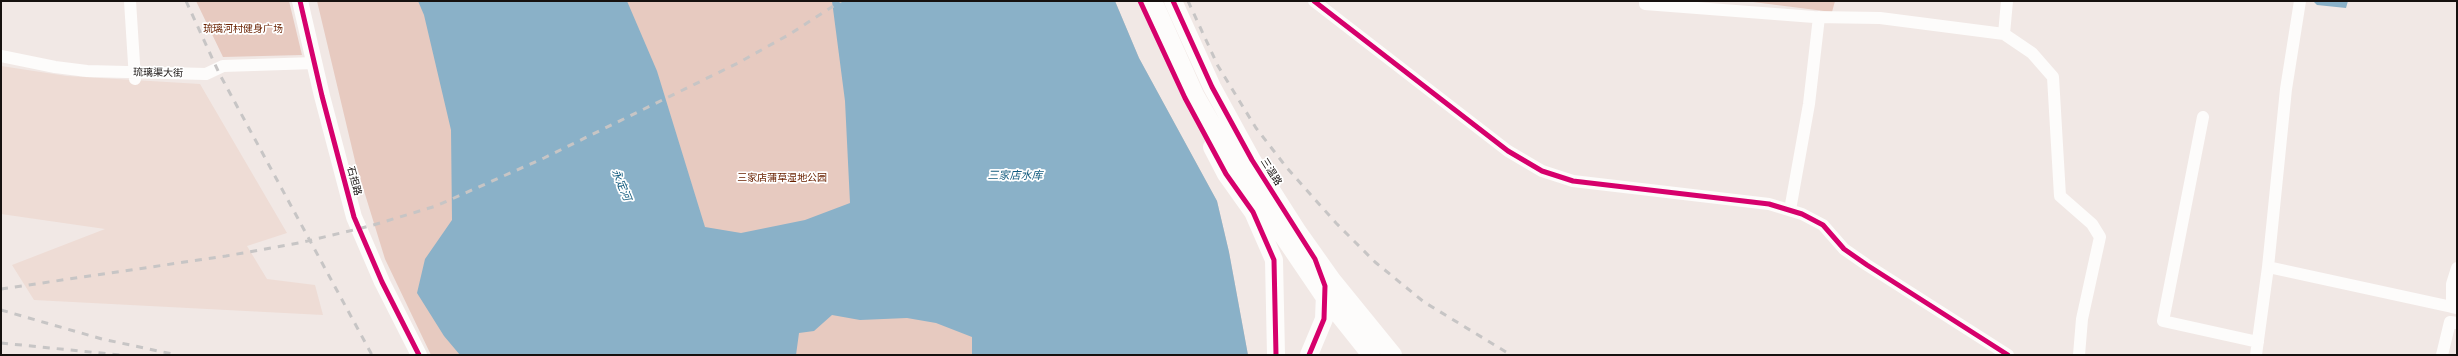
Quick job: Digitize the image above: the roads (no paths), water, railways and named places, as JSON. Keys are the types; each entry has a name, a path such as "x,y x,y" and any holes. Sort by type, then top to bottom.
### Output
{"highway":[{"path":"1140,1 1185,98 1226,174 1253,212 1274,260 1276,355"},
{"path":"1153,1 1196,95 1239,171 1319,289 1372,355"},
{"path":"1173,1 1181,22 1219,100 1252,160 1315,259 1325,286 1324,319 1310,355"},
{"path":"1298,232 1332,280 1393,355"}],"main road":[{"name":"石担路","path":"300,1 354,217 382,282 419,355"}],"street":[{"path":"130,1 135,76"},
{"path":"1314,1 1508,151 1542,172 1573,181 1770,204 1790,210 1823,225 1850,253 2008,355"},
{"path":"1646,1 1645,4 1819,17 1880,18 2004,34 2032,53 2053,77 2060,196 2092,224 2100,237 2082,319 2079,355"},
{"path":"2004,34 2007,1"},
{"path":"2256,355 2268,267 2286,89 2300,1"},
{"path":"1790,210 1809,104 1819,17"},
{"name":"琉璃渠大街","path":"1,56 55,67 135,76 206,74 223,66 315,63"},
{"path":"2203,117 2163,321 2258,342"},
{"path":"2268,267 2454,307 2452,284 2457,268"},
{"path":"2442,355 2450,322 2457,323"}],"water":[{"name":"三家店水库","path":"418,1 627,1 657,71 705,227 741,233 805,220 850,203 845,101 832,1 1115,1 1139,58 1217,201 1229,252 1248,355 972,355 972,337 936,323 907,318 860,320 832,315 814,331 799,333 796,355 460,355 444,336 417,293 425,259 452,220 451,130 424,15"},
{"path":"2313,1 2348,1 2346,8 2317,5"}],"railway":[{"path":"186,1 219,73 372,355"},
{"path":"1,289 226,256 299,243 370,226 436,206 544,158 738,63 790,34 841,1"},
{"path":"1188,1 1218,66 1256,128 1287,168 1336,223 1375,262 1424,302 1511,355"},
{"path":"1,310 102,339 177,355"},
{"path":"1,343 120,355"}],"park label":[{"name":"琉璃河村健身广场","path":"243,29"},
{"name":"三家店蒲草湿地公园","path":"782,178"}],"water label":[{"name":"永定河","path":"621,185"}]}
